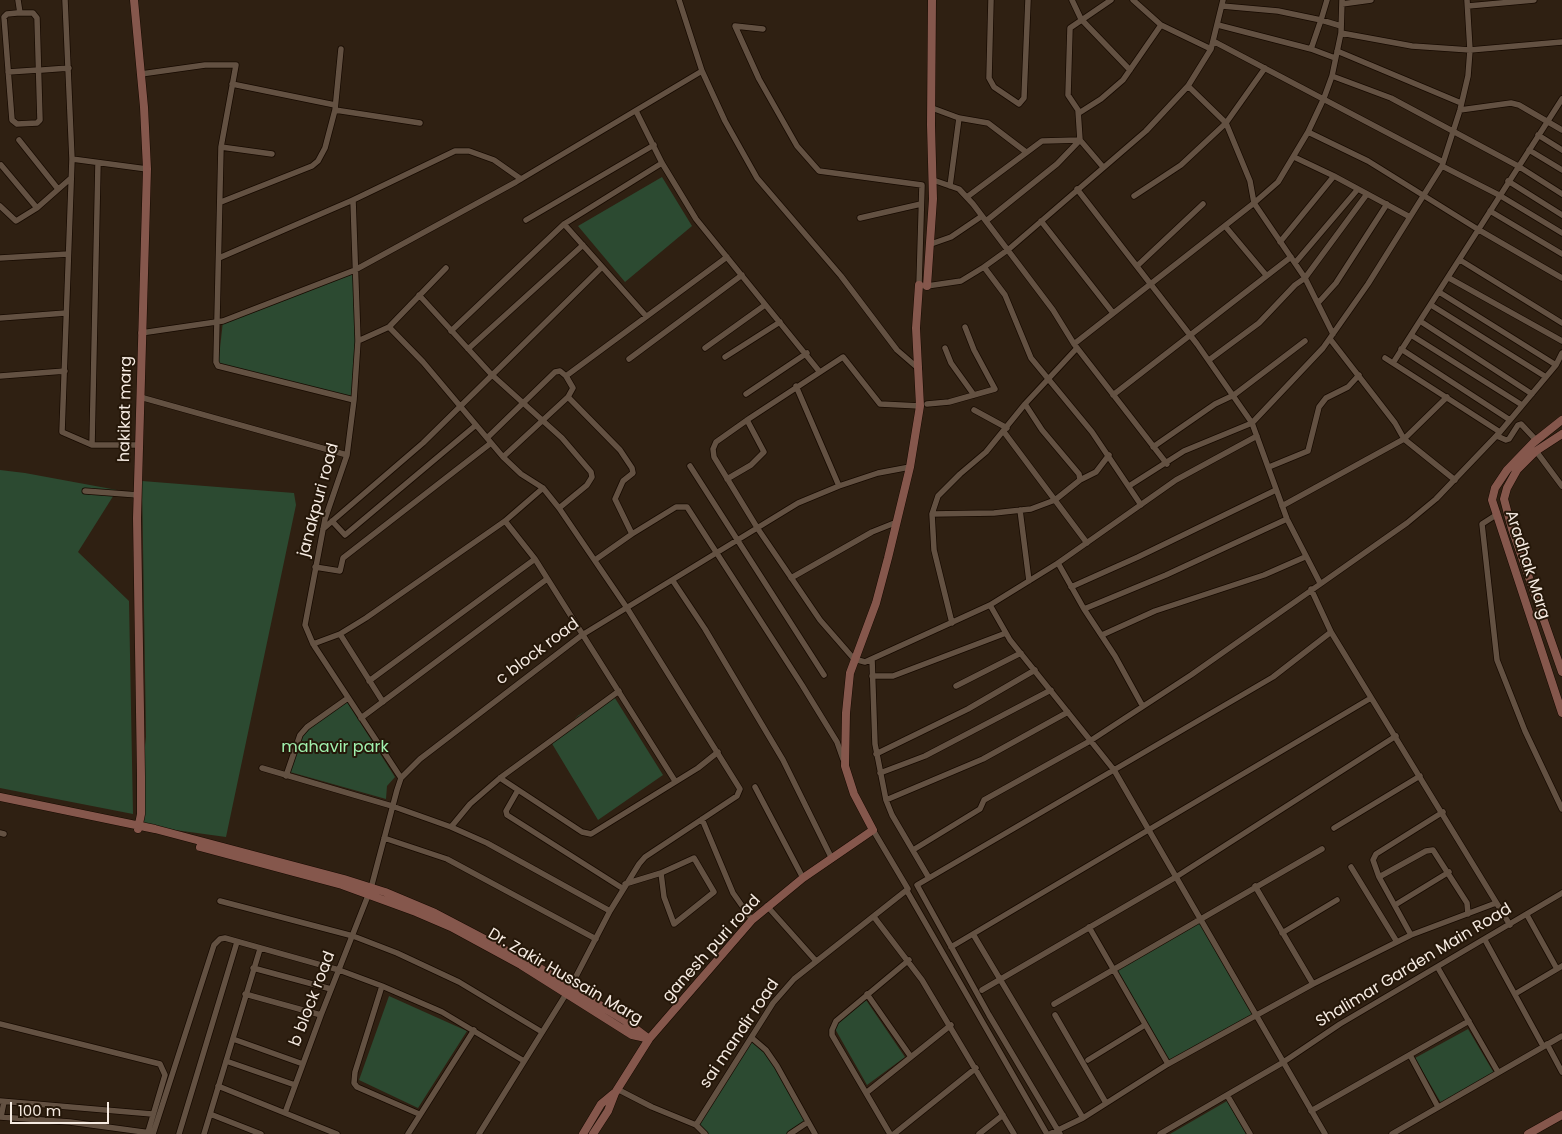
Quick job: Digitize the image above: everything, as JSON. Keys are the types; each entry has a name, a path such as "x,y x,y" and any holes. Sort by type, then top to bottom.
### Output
{"street":[{"path":"18,0 20,13"},
{"path":"65,0 72,159 66,313 66,371 62,432 92,445 139,446"},
{"name":"hakikat marg","path":"134,0 141,74 146,169 138,495 138,825"},
{"path":"679,0 702,71 726,121 757,178 841,276 897,350 918,369"},
{"path":"845,766 846,713 850,673 876,604 910,467 923,405 918,369 916,328 930,244 933,180 932,0"},
{"path":"991,0 989,78 994,87 1019,104 1024,98 1028,0"},
{"path":"1072,0 1081,19 1130,70"},
{"path":"1103,167 1080,140 1077,106 1068,95 1070,28 1111,0"},
{"path":"1133,0 1161,25 1211,49"},
{"path":"1311,49 1327,0"},
{"path":"952,623 934,550 932,514 938,496 986,452 1076,346 1112,313 1254,204 1278,182 1308,132 1332,76 1341,30 1342,2 1371,0"},
{"path":"1129,486 1202,442 1252,423 1332,336 1443,164 1460,110 1468,76 1470,50 1467,3 1534,0"},
{"path":"923,285 961,281 984,267 1008,249 1146,131 1188,86 1211,49 1223,3 1278,11 1321,20 1341,30 1412,46 1470,50 1562,42"},
{"path":"20,13 33,13 37,18 40,70 40,120 37,123 17,124 12,120 4,17 7,14 20,13"},
{"path":"1078,113 1101,99 1123,80 1161,25"},
{"path":"1218,25 1311,49 1335,58"},
{"path":"763,28 735,26 759,79 797,146 820,171 922,185 923,285"},
{"path":"1213,41 1324,98 1499,195 1562,233"},
{"path":"221,202 312,166 322,155 335,108 341,49"},
{"path":"1337,51 1461,103"},
{"path":"141,74 205,65 236,65 221,147 218,322 215,358 218,366 354,400"},
{"path":"8,72 69,68"},
{"path":"1134,196 1182,165 1226,123 1265,68"},
{"path":"141,333 218,322 355,270 521,179 702,71"},
{"path":"1332,76 1392,98 1518,166 1562,194"},
{"path":"232,84 335,108 420,122"},
{"path":"1188,86 1226,123 1248,176 1254,204 1305,278 1332,336 1404,439 1455,480"},
{"path":"1460,110 1511,103 1519,105 1562,130"},
{"path":"1393,362 1449,278 1499,195 1547,121 1561,103"},
{"path":"932,108 959,118 988,123 1026,152"},
{"path":"636,111 662,162 696,219 807,353 819,371"},
{"path":"950,186 959,118"},
{"path":"1308,132 1368,161 1479,230 1562,278"},
{"path":"1538,135 1562,150"},
{"path":"18,140 58,189"},
{"path":"967,197 1042,141 1080,140"},
{"path":"930,244 952,237 984,218 1057,164 1080,140"},
{"path":"526,220 654,145"},
{"path":"221,147 272,154"},
{"path":"219,258 353,200 448,154 462,150 494,160 521,179"},
{"path":"1529,150 1562,170"},
{"path":"1294,157 1334,176 1410,217"},
{"path":"72,159 146,169"},
{"path":"451,330 564,224 662,162"},
{"path":"92,445 98,163"},
{"path":"1,165 37,208"},
{"path":"1280,242 1334,176"},
{"path":"0,206 16,221 37,208 71,178"},
{"path":"933,180 959,189 967,197 1008,249 1076,346 1166,464"},
{"path":"1508,182 1562,215"},
{"path":"1077,189 1209,360 1252,423 1287,519 1320,583"},
{"path":"1295,263 1358,189"},
{"path":"1209,360 1260,322 1295,285 1305,278 1367,194"},
{"name":"janakpuri road","path":"353,200 358,341 354,400 347,455 323,528 304,625 313,644 401,778"},
{"path":"860,218 921,204"},
{"path":"1136,266 1203,204"},
{"path":"1318,303 1336,283 1387,204"},
{"path":"1490,211 1562,254"},
{"path":"1041,221 1112,313"},
{"path":"564,224 646,316"},
{"path":"1225,226 1266,276"},
{"path":"468,349 583,245"},
{"path":"0,258 68,254"},
{"path":"566,376 727,257"},
{"path":"1113,394 1291,257"},
{"path":"1460,260 1562,323"},
{"path":"323,528 408,456 602,266"},
{"path":"984,267 1005,295 1031,358 1109,455 1141,505"},
{"path":"358,341 388,327 446,268"},
{"path":"629,359 742,275"},
{"path":"1449,278 1562,342"},
{"path":"1439,292 1556,366"},
{"path":"419,296 490,374 543,421 587,466 592,478 587,485 559,508"},
{"path":"705,348 766,304"},
{"path":"1431,305 1546,376"},
{"path":"0,318 66,313"},
{"path":"1420,321 1532,394"},
{"path":"725,358 780,322"},
{"path":"964,326 974,350 996,388 949,402 923,405 880,404 844,357 819,371 747,420 716,442 713,449 714,457 758,529 820,620 854,660 865,662 990,605 1058,564 1176,480 1257,436"},
{"path":"388,327 423,362 503,457 521,474 543,488 559,508 627,608 739,785 740,792 646,857 623,886 569,989 479,1134"},
{"path":"1411,335 1522,405"},
{"path":"1153,446 1210,407 1234,395 1305,340"},
{"path":"945,348 951,363 974,395"},
{"path":"1401,349 1510,420"},
{"path":"746,394 807,353"},
{"path":"913,850 980,809 984,800 1090,741 1142,705 1191,675 1407,523 1455,480 1499,434 1556,366 1562,353"},
{"path":"1386,358 1447,397 1506,440 1509,439 1518,425 1521,424 1536,440"},
{"path":"0,376 66,371"},
{"path":"315,567 340,571 342,558 489,441 555,372 560,371 566,376 573,388 568,397 503,457"},
{"path":"1269,467 1308,451 1318,407 1326,398 1348,386 1359,375"},
{"path":"796,386 839,486"},
{"path":"140,397 347,455"},
{"path":"568,397 620,450 632,468 633,473 620,485 615,499 632,534"},
{"path":"1282,506 1404,439 1447,397"},
{"path":"1025,404 1042,430 1079,474 1080,480"},
{"path":"974,410 1005,430 1087,544"},
{"path":"727,479 752,464 764,452 747,420"},
{"name":"Aradhak Marg","path":"1562,420 1536,440 1507,470 1495,488 1492,500 1562,713"},
{"path":"332,521 345,535 476,425"},
{"name":"Aradhak Marg","path":"1562,434 1536,450 1514,476 1507,488 1504,504 1562,672"},
{"path":"1536,450 1562,486"},
{"path":"932,514 994,513 1031,509 1055,500 1080,480 1096,472 1109,455"},
{"path":"690,466 824,675"},
{"name":"c block road","path":"369,891 401,778 439,743 582,635 798,503 839,486 878,473 910,467"},
{"path":"313,644 340,634 366,618 505,521 543,488"},
{"path":"86,490 138,495"},
{"path":"1071,587 1138,557 1276,490"},
{"path":"595,560 632,534 682,506 691,511 837,742 854,794 873,830 1048,1134 1083,1118 1168,1064 1313,984 1411,935 1496,903"},
{"path":"1020,510 1029,581"},
{"path":"1496,515 1482,524 1497,660 1525,731 1562,809"},
{"path":"1084,609 1150,582 1287,519"},
{"path":"505,521 535,559 676,781"},
{"path":"791,578 857,539 897,522"},
{"path":"1102,635 1155,611 1264,575 1305,557"},
{"path":"370,682 535,559"},
{"path":"1058,564 1142,705"},
{"path":"361,718 547,579"},
{"path":"673,581 705,629 775,745 832,859"},
{"path":"1311,589 1331,632 1443,812 1510,925"},
{"path":"990,605 1006,633 1021,653 1114,770 1201,918 1282,1063 1325,1134"},
{"path":"1058,1131 917,885 1273,678 1331,632"},
{"path":"872,676 894,676 1006,633"},
{"path":"340,634 383,702"},
{"path":"956,686 1021,653"},
{"path":"872,659 876,754 886,800 892,815 929,878"},
{"path":"876,754 968,709 1035,670"},
{"path":"451,828 470,804 500,778 619,690"},
{"path":"880,773 925,756 1051,690"},
{"path":"286,776 300,735 307,727 348,698"},
{"path":"951,947 1150,831 1371,698"},
{"path":"886,800 983,759 1068,712"},
{"path":"982,990 1176,877 1396,736"},
{"path":"500,778 582,832 591,834 676,781 718,752"},
{"path":"262,768 392,806 451,828 487,843 610,911"},
{"path":"1334,828 1420,776"},
{"path":"755,787 803,878"},
{"path":"518,790 506,811 506,815 623,886"},
{"name":"Dr. Zakir Hussain Marg","path":"0,797 138,825 344,879 369,891 435,913 624,1020 649,1039"},
{"path":"1411,935 1379,877 1373,860 1376,854 1443,812"},
{"path":"702,820 733,893 752,920"},
{"name":"ganesh puri road","path":"616,1091 649,1039 752,920 803,878 873,830"},
{"path":"384,838 447,859 596,939"},
{"path":"1054,1004 1255,886 1322,849"},
{"path":"1379,877 1430,850 1435,852 1467,903 1468,914"},
{"path":"623,886 661,873 694,858 714,892 674,924 664,897 661,873"},
{"path":"1351,867 1397,942"},
{"path":"1395,905 1449,872"},
{"path":"1255,886 1313,984"},
{"name":"b block road","path":"285,1113 369,891"},
{"name":"sai mandir road","path":"696,1125 773,1003 794,979 907,891"},
{"name":"Shalimar Garden Main Road","path":"1160,1134 1282,1063 1340,1024 1438,968 1562,893"},
{"path":"1282,933 1338,900"},
{"path":"220,901 352,936 397,953 459,982 542,1032"},
{"path":"767,906 816,961"},
{"path":"1515,994 1560,968 1527,915"},
{"path":"874,917 909,960 951,1024 1014,1134"},
{"path":"1089,927 1168,1064"},
{"path":"974,934 1083,1118"},
{"path":"151,1134 214,945 220,939 339,970 382,986 442,1012 524,1062"},
{"path":"1485,940 1562,1072"},
{"path":"179,1134 237,942"},
{"path":"204,1134 260,949"},
{"path":"909,960 836,1021 832,1030 832,1035 892,1134 976,1068"},
{"path":"253,968 331,989"},
{"path":"1438,968 1498,1072"},
{"path":"382,986 354,1072 354,1083 357,1087 419,1114"},
{"path":"245,994 321,1015"},
{"path":"867,994 911,1057"},
{"path":"1055,1015 1106,1103"},
{"path":"1312,1111 1469,1021"},
{"path":"0,1024 160,1064 165,1076 152,1114 151,1134"},
{"path":"866,1093 951,1024"},
{"path":"1088,1060 1145,1025"},
{"path":"408,1134 474,1030"},
{"path":"1392,1134 1562,1036"},
{"path":"752,1038 766,1050 777,1066 816,1134"},
{"path":"233,1039 303,1064"},
{"path":"1410,1055 1438,1107"},
{"path":"226,1061 295,1085"},
{"path":"218,1086 337,1134"},
{"path":"616,1091 696,1125 705,1134"},
{"path":"583,1134 601,1104 616,1091"},
{"path":"593,1134 608,1111 616,1091"},
{"path":"1227,1095 1250,1134"},
{"path":"151,1134 70,1122 1,1117 2,1101 152,1114"},
{"path":"210,1114 261,1134"},
{"path":"1528,1134 1562,1114"},
{"path":"979,1134 1003,1115"},
{"path":"790,1134 808,1122"}],"green space":[{"path":"662,177 692,226 625,282 578,226"},
{"path":"355,270 358,341 354,400 218,366 223,321"},
{"path":"0,470 117,490 78,552 129,601 133,814 0,788"},
{"path":"142,481 294,493 296,505 226,837 153,827 137,821 146,737"},
{"path":"613,695 663,775 598,820 551,742 579,715"},
{"name":"mahavir park","path":"345,699 395,777 387,786 386,799 290,772 302,729"},
{"path":"1201,918 1256,1014 1168,1064 1113,969"},
{"path":"389,996 467,1031 418,1108 359,1080"},
{"path":"866,1000 905,1057 867,1085 834,1027"},
{"path":"1468,1029 1494,1073 1441,1103 1415,1058"},
{"path":"752,1038 766,1050 808,1122 790,1134 705,1134 696,1125"},
{"path":"1227,1101 1246,1134 1170,1134"}]}
